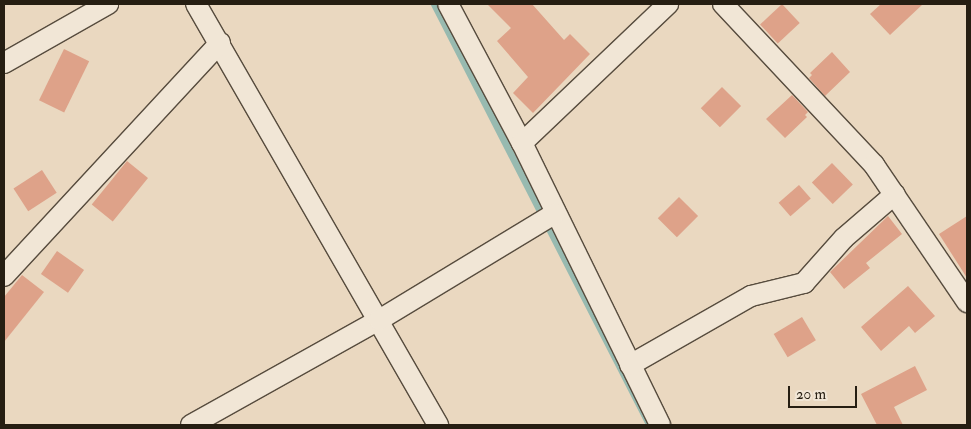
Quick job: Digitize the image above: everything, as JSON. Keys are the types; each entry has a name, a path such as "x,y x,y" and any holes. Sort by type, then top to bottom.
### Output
{"street":[{"path":"4,63 108,4"},
{"path":"196,4 438,425"},
{"path":"448,4 522,143 554,214 660,425"},
{"path":"522,143 668,4"},
{"path":"723,4 874,165 967,302"},
{"path":"4,276 220,43"},
{"path":"630,365 751,296 804,283 844,238 895,194"},
{"path":"192,425 379,320 554,214"}],"building":[{"path":"487,4 532,4 564,40 570,34 590,54 533,113 513,93 528,77 497,41 511,28"},
{"path":"782,4 800,23 778,43 760,24"},
{"path":"881,4 923,4 890,35 870,14"},
{"path":"64,49 89,61 64,113 39,100"},
{"path":"832,52 850,72 825,96 809,78 812,75 810,73"},
{"path":"722,87 741,106 720,127 701,108"},
{"path":"792,95 808,112 805,115 807,117 785,138 766,119"},
{"path":"127,161 148,178 113,222 92,205"},
{"path":"832,163 853,185 833,204 812,182"},
{"path":"42,170 57,193 28,211 13,189"},
{"path":"799,185 811,199 790,216 779,203"},
{"path":"679,197 698,216 677,237 658,218"},
{"path":"888,216 902,234 866,263 870,268 844,289 830,272"},
{"path":"967,216 967,278 939,234"},
{"path":"57,251 84,270 68,293 41,274"},
{"path":"22,275 44,292 4,342 4,297"},
{"path":"908,286 935,316 915,333 909,326 881,351 861,327"},
{"path":"802,317 816,340 788,357 774,334"},
{"path":"915,366 927,390 894,407 903,425 877,425 861,394"}],"waterway":[{"path":"434,4 649,424"}]}
